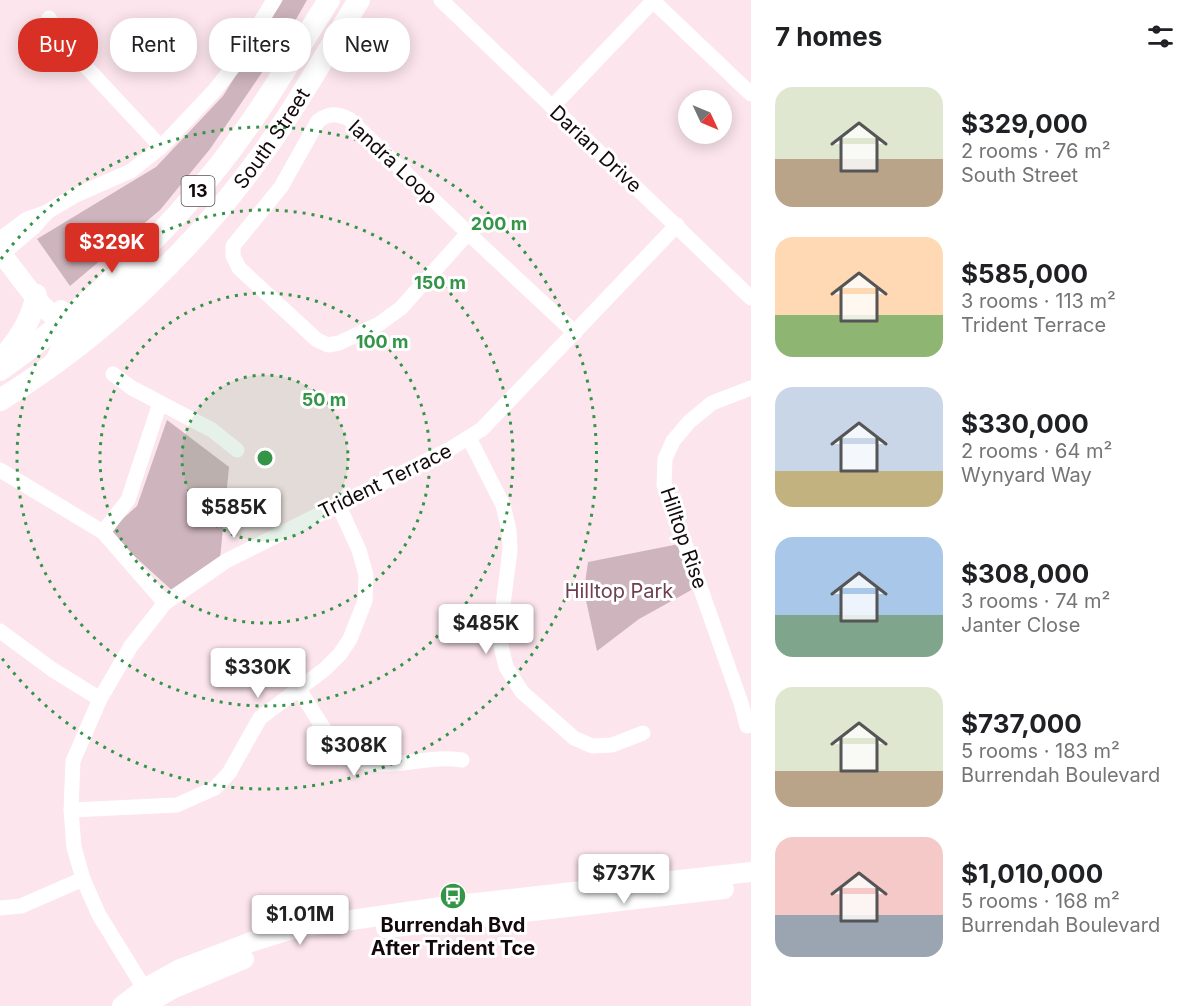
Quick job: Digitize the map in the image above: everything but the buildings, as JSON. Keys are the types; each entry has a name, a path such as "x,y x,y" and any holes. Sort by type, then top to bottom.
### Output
{"highway":[{"name":"South Street","path":"0,370 64,323 125,270 176,217 222,162 329,0"},
{"name":"South Street","path":"0,400 54,364 98,330 167,265 217,212 294,108 358,0"},
{"path":"0,362 12,347 32,313 36,295"}],"main road":[{"path":"2,244 60,307 66,336 54,364"},
{"path":"2,244 36,295 51,314 64,323 75,324 86,321 134,280 167,265"},
{"path":"149,1000 180,969 296,928 447,906 751,872"},
{"path":"122,1006 149,1000 261,952 300,941 354,932 751,886"}],"street":[{"path":"2,244 27,219 47,212 74,196 131,171 161,147 214,91 233,67 274,0"},
{"name":"Darian Drive","path":"441,0 751,298"},
{"path":"552,107 652,0 751,94"},
{"path":"91,72 161,147"},
{"name":"Iandra Loop","path":"468,233 401,308 379,324 339,343 328,345 317,340 239,268 233,256 233,246 281,187 318,121 326,115 337,114 349,119 575,333"},
{"name":"Trident Terrace","path":"149,1000 99,915 83,879 74,847 71,810 73,761 100,699 131,646 165,603 216,566 469,438 494,418 677,225"},
{"path":"113,374 132,388 212,430 237,450"},
{"name":"Hilltop Rise","path":"747,726 738,692 664,485 665,459 673,441 689,422 712,403 751,388"},
{"path":"103,532 128,500 160,403"},
{"path":"469,438 503,505 509,530 510,550 499,637 506,667 522,692 574,738 592,746 612,745 643,733"},
{"path":"0,470 103,532 165,603"},
{"path":"71,810 177,805 215,788 229,773 260,718 340,654 358,621 365,601 366,575 359,550 338,504"},
{"path":"0,631 53,670 100,699"},
{"path":"299,689 321,724 342,751 358,760 376,765 441,758 462,760"},
{"path":"0,908 21,906 83,879"}],"green space":[{"path":"283,0 307,0 297,18 272,18"},
{"path":"238,72 262,72 210,149 160,210 70,286 37,239 156,167 223,96"},
{"path":"167,420 229,467 220,559 176,594 108,532 137,506"},
{"name":"Hilltop Park","path":"679,544 695,588 639,619 597,651 584,591 588,562"}],"place":[{"name":"Burrendah Bvd After Trident Tce","path":"453,896"}]}
